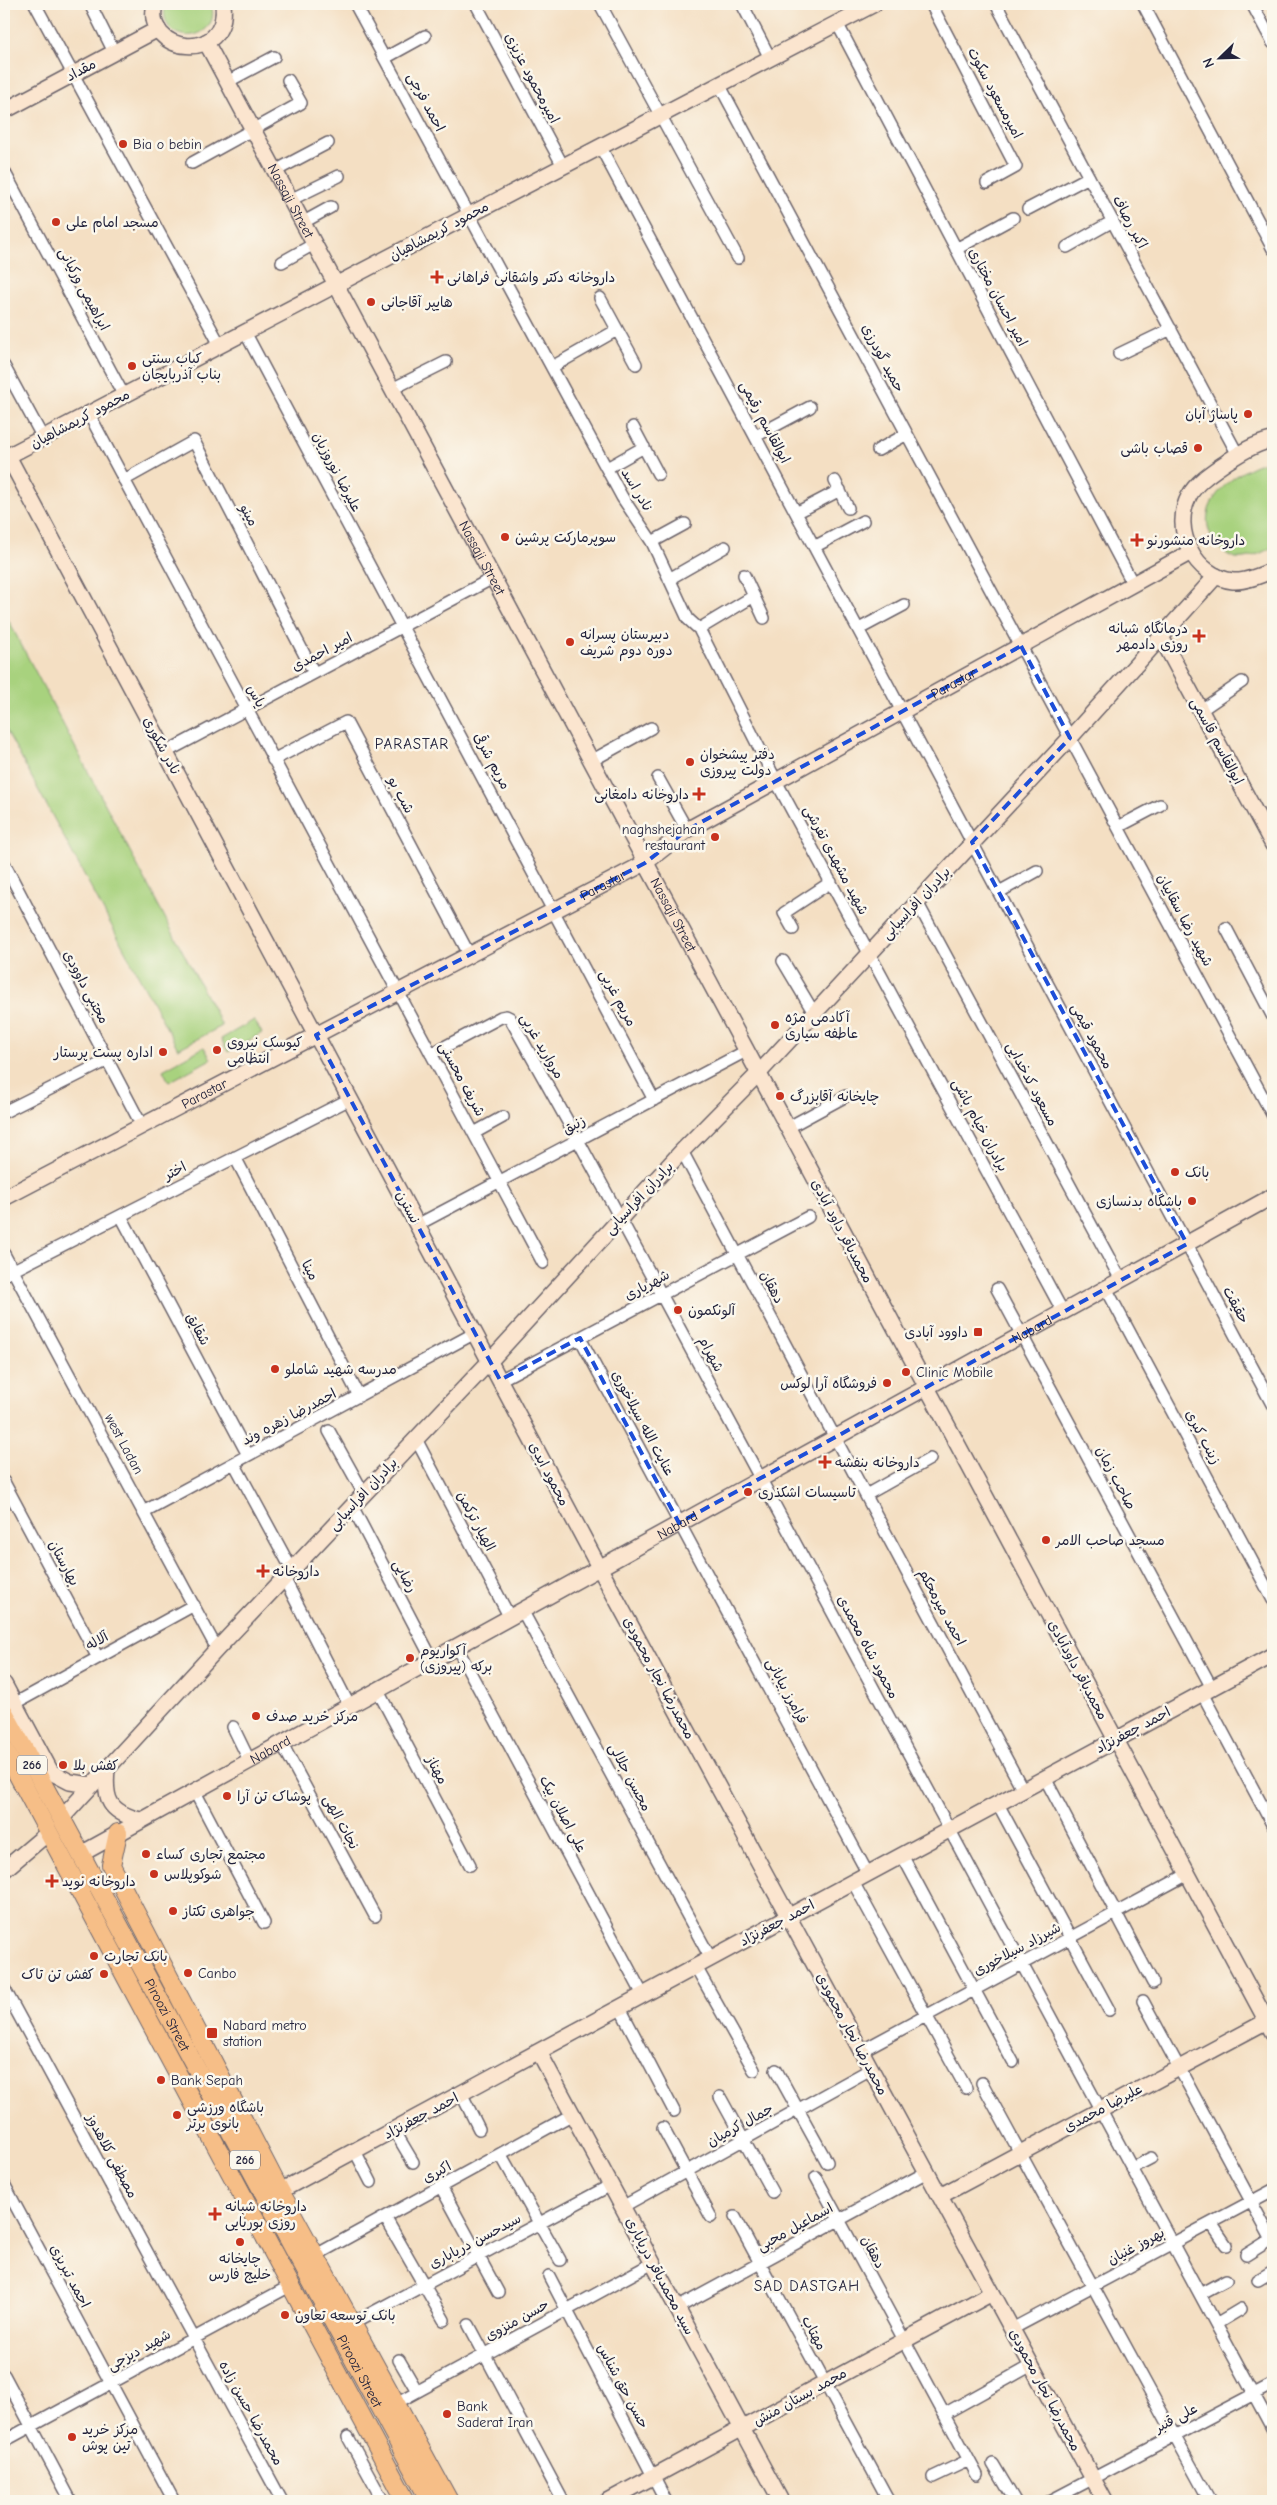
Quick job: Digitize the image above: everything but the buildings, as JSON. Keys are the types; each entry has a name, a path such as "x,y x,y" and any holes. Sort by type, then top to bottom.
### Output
{"main road":[{"name":"Piroozi Street","path":"9,1708 61,1818 195,2068 273,2195 409,2464 430,2501"},
{"name":"Piroozi Street","path":"4,1749 406,2501"},
{"path":"49,1832 61,1818"},
{"path":"118,1833 111,1865 223,2080 273,2195 316,2256 449,2501"},
{"path":"172,2026 177,1993"},
{"path":"195,2068 223,2080"},
{"path":"392,2475 409,2464"}],"street":[{"path":"35,4 220,345"},
{"path":"90,4 114,52"},
{"path":"155,4 154,18 158,29 165,37 179,45 196,46 206,42 220,26 223,16 223,4"},
{"name":"احمد فرجی","path":"355,4 469,215"},
{"name":"امیرمحمود عزیزی","path":"476,4 563,166"},
{"path":"600,4 659,116 738,258"},
{"path":"742,4 770,58"},
{"name":"امیرمسعود سکوت","path":"931,4 1016,167 986,183"},
{"name":"اکبر رصاف","path":"996,4 1238,455"},
{"path":"1143,4 1273,249"},
{"path":"1252,4 1273,43"},
{"name":"محمود کریمشاهیان","path":"6,457 869,5"},
{"name":"امیر احسان مختاری","path":"837,23 1133,584"},
{"name":"مقداد","path":"4,111 158,29"},
{"path":"385,58 425,36"},
{"name":"Nassaji Street","path":"206,42 758,1074"},
{"path":"227,82 274,57"},
{"path":"192,163 252,128 301,103 288,80"},
{"name":"حمید گودرزی","path":"719,84 1070,738"},
{"path":"274,171 328,143"},
{"name":"ابوالقاسم رقیمی","path":"600,146 972,842"},
{"name":"ابراهیمی ورکیانی","path":"4,170 124,396"},
{"path":"290,200 339,176"},
{"path":"1028,209 1089,177"},
{"path":"302,223 331,207"},
{"name":"نادر اسد","path":"469,215 607,468 652,542 688,619 699,628 776,781"},
{"path":"956,249 1013,218"},
{"path":"1067,247 1113,221"},
{"path":"282,262 314,244"},
{"path":"600,298 636,364"},
{"path":"1119,354 1171,329"},
{"path":"552,367 617,330"},
{"name":"علیرضا نوروزیان","path":"245,332 402,626"},
{"path":"392,389 446,362"},
{"path":"4,366 43,438"},
{"path":"756,436 810,407"},
{"name":"یاس","path":"88,414 399,992"},
{"path":"633,427 658,474"},
{"path":"878,450 907,434"},
{"path":"1273,440 1238,455 1206,476 1189,496 1182,518 1186,544 1201,565 1216,576 1234,581 1273,570"},
{"name":"مینو","path":"124,480 194,441 314,673"},
{"path":"607,468 644,447"},
{"name":"نادر شکوری","path":"6,457 166,752 316,1035"},
{"path":"796,513 837,486 848,508"},
{"path":"814,547 862,521"},
{"path":"652,542 685,524"},
{"path":"669,578 725,547"},
{"name":"Parastar","path":"4,1198 645,863 688,830 1191,552"},
{"path":"744,575 764,618"},
{"name":"برادران افراسیابی","path":"61,1818 217,1649 490,1361 682,1151 758,1074 1070,738 1216,576"},
{"name":"امیر احمدی","path":"166,752 493,578"},
{"path":"699,628 754,596"},
{"path":"859,629 904,605"},
{"name":"مریم شرقی","path":"402,626 555,910"},
{"name":"ابوالقاسم قاسمی","path":"1161,637 1273,844"},
{"path":"1200,710 1242,682"},
{"name":"شب بو","path":"273,760 346,722 469,954"},
{"path":"590,761 651,728"},
{"name":"شهید رضا سقاییان","path":"1070,738 1273,1116"},
{"path":"658,778 688,830"},
{"name":"شهید مشهدی تفرشی","path":"776,781 869,953"},
{"path":"1118,827 1160,805"},
{"name":"محمود قیمی","path":"972,842 1187,1244"},
{"name":"مجتبی داوودی","path":"4,862 142,1126"},
{"path":"999,892 1037,872"},
{"path":"793,929 784,913 830,882"},
{"name":"مسعود کدخدایی","path":"917,902 1121,1280"},
{"name":"مریم غربی","path":"555,910 654,1100"},
{"path":"1226,928 1273,1017"},
{"name":"برادران خیام باشی","path":"869,953 1063,1312"},
{"path":"783,961 814,1013"},
{"name":"شریف محسنی","path":"399,992 543,1263"},
{"name":"مروارید غربی","path":"431,1054 506,1016 510,1018 578,1140"},
{"name":"نسترن","path":"316,1035 500,1380"},
{"name":"زنبق","path":"417,1225 746,1051"},
{"path":"4,1112 108,1060"},
{"name":"محمدباقر داود آبادی","path":"758,1074 926,1387"},
{"path":"787,1128 846,1096"},
{"name":"اختر","path":"8,1273 350,1099"},
{"path":"474,1133 503,1117"},
{"name":"شهرام","path":"578,1140 760,1478"},
{"name":"دهقان","path":"682,1151 835,1437"},
{"name":"مینا","path":"235,1157 359,1396"},
{"name":"Nabard","path":"81,1854 1273,1196"},
{"name":"شقایق","path":"120,1216 248,1455"},
{"name":"شهریاری","path":"500,1380 808,1217"},
{"name":"حقیقت","path":"1187,1244 1273,1406"},
{"name":"west Ladan","path":"4,1254 8,1273 143,1512 217,1649"},
{"name":"زینب کبری","path":"1106,1288 1273,1600"},
{"name":"صاحب زمان","path":"997,1289 1207,1691 1273,1826"},
{"name":"احمدرضا زهره وند","path":"143,1512 475,1333"},
{"name":"عنایت الله سیلاخوری","path":"580,1338 679,1523"},
{"name":"محمود ابدی","path":"500,1380 599,1567"},
{"name":"محمدباقر داودآبادی","path":"926,1387 1270,2027"},
{"path":"329,1431 364,1494"},
{"name":"احمد میرمحکم","path":"835,1437 1023,1790"},
{"name":"الهیار ترکمن","path":"416,1439 516,1613"},
{"path":"866,1495 930,1459"},
{"path":"234,1463 349,1705"},
{"name":"محمود شاه محمدی","path":"760,1478 1273,2430"},
{"name":"بهارستان","path":"4,1482 98,1658"},
{"name":"رضایی","path":"352,1506 432,1659"},
{"name":"فرامرز بیابانی","path":"679,1523 868,1874"},
{"name":"محمدرضا نجار محمودی","path":"599,1567 1105,2501"},
{"name":"آلاله","path":"9,1708 194,1605"},
{"name":"محسن جلالی","path":"516,1613 711,1959"},
{"name":"علی اصلان بیک","path":"456,1646 643,1995"},
{"name":"احمد جعفرنژاد","path":"273,2195 462,2095 643,1995 1207,1691 1272,1659"},
{"path":"4,1684 9,1708 51,1772 70,1782 92,1785"},
{"name":"مهناز","path":"377,1689 470,1864"},
{"path":"233,1727 249,1760"},
{"name":"نجات الهی","path":"281,1742 375,1916"},
{"path":"107,1769 107,1794 111,1805 120,1813 140,1820"},
{"path":"1045,1778 1153,1983"},
{"path":"194,1790 264,1923"},
{"path":"998,1804 1109,2010"},
{"path":"4,1870 49,1832"},
{"path":"902,1856 1013,2062"},
{"name":"شیرزاد سیلاخوری","path":"861,2051 1188,1874"},
{"path":"853,1882 966,2088"},
{"path":"696,1967 754,2070"},
{"name":"مصطفی کلاهدوز","path":"4,1988 193,2338"},
{"path":"1143,2001 1273,2240 1246,2255"},
{"path":"620,2008 674,2111"},
{"name":"علیرضا محمدی","path":"940,2196 1179,2068 1270,2027"},
{"name":"سید محمدباقر دریاباری","path":"539,2052 781,2501"},
{"name":"جمال کرمیان","path":"622,2207 871,2069"},
{"path":"776,2070 827,2162"},
{"path":"982,2083 1210,2501"},
{"path":"462,2095 479,2129"},
{"path":"720,2097 772,2192"},
{"name":"اکبری","path":"316,2256 573,2114"},
{"path":"663,2128 711,2218"},
{"path":"394,2130 414,2162"},
{"path":"355,2151 371,2182"},
{"path":"501,2155 560,2260"},
{"path":"1132,2168 1151,2158"},
{"name":"اسماعیل محبی","path":"677,2308 927,2172"},
{"name":"دهقان","path":"816,2177 977,2475"},
{"name":"احمد تبریزی","path":"4,2184 174,2501"},
{"name":"سیدحسن دریاباری","path":"353,2323 611,2185"},
{"path":"441,2187 498,2292"},
{"name":"بهروز غنیان","path":"1012,2329 1273,2190"},
{"path":"385,2217 444,2320"},
{"name":"مهتاب","path":"735,2217 889,2501"},
{"path":"1211,2223 1226,2245"},
{"name":"حسن منزوی","path":"396,2403 653,2263"},
{"path":"1258,2280 1273,2271"},
{"name":"حسن حق شناس","path":"548,2276 666,2501"},
{"path":"1200,2294 1226,2280"},
{"name":"شهید دیزجی","path":"4,2441 290,2286"},
{"name":"محمد بستان منش","path":"608,2501 992,2293"},
{"path":"1216,2324 1242,2309"},
{"path":"468,2325 563,2501"},
{"name":"محمدرضا حسن زاده","path":"193,2338 282,2501"},
{"path":"399,2360 417,2392"},
{"path":"944,2414 1032,2365"},
{"path":"4,2375 71,2501"},
{"name":"علی قنبر","path":"1050,2501 1273,2384"},
{"path":"348,2437 383,2501"},
{"path":"933,2477 969,2460"},
{"path":"993,2464 1015,2501"}],"highlighted area":[{"path":"1021,646 1070,738 972,842 1187,1244 679,1523 580,1338 500,1380 316,1035 645,863 687,830"}],"green space":[{"path":"165,4 211,4 212,17 208,26 200,33 190,36 179,34 171,29 165,19"},
{"path":"1273,460 1273,547 1251,557 1236,558 1230,556 1217,545 1208,528 1208,514 1213,501 1221,489 1246,470"},
{"path":"4,612 222,1026 178,1049 4,726"},
{"path":"254,1020 262,1033 228,1052 221,1039"},
{"path":"204,1047 211,1059 169,1082 163,1070"}],"place":[{"name":"Bia o bebin","path":"123,144"},
{"name":"مسجد امام علی","path":"56,222"},
{"name":"داروخانه دکتر واشقانی فراهانی","path":"437,277"},
{"name":"هایپر آقاجانی","path":"371,302"},
{"name":"کباب سنتی بناب آذربایجان","path":"132,366"},
{"name":"پاساژ آبان","path":"1248,414"},
{"name":"قصاب باشی","path":"1198,448"},
{"name":"سوپرمارکت پرشین","path":"505,537"},
{"name":"داروخانه منشورنو","path":"1137,540"},
{"name":"درمانگاه شبانه روزی دادمهر","path":"1199,636"},
{"name":"دبیرستان پسرانه دوره دوم شریف","path":"570,642"},
{"name":"دفتر پیشخوان دولت پیروزی","path":"690,762"},
{"name":"داروخانه دامغانی","path":"699,794"},
{"name":"naghshejahan restaurant","path":"715,837"},
{"name":"آکادمی مژه عاطفه سیاری","path":"775,1025"},
{"name":"کیوسک نیروی انتظامی","path":"217,1050"},
{"name":"اداره پست پرستار","path":"163,1052"},
{"name":"چایخانه آقابزرگ","path":"780,1096"},
{"name":"بانک","path":"1175,1172"},
{"name":"باشگاه بدنسازی","path":"1192,1201"},
{"name":"آلونکمون","path":"678,1310"},
{"name":"داوود آبادی","path":"978,1332"},
{"name":"مدرسه شهید شاملو","path":"275,1369"},
{"name":"Clinic Mobile","path":"906,1372"},
{"name":"فروشگاه آرا لوکس","path":"887,1383"},
{"name":"داروخانه بنفشه","path":"825,1462"},
{"name":"تاسیسات اشکذری","path":"748,1492"},
{"name":"مسجد صاحب الامر","path":"1046,1540"},
{"name":"داروخانه","path":"263,1571"},
{"name":"آکواریوم برکه (پیروزی)","path":"410,1658"},
{"name":"مرکز خرید صدف","path":"256,1716"},
{"name":"کفش بلا","path":"63,1765"},
{"name":"پوشاک تن آرا","path":"227,1796"},
{"name":"مجتمع تجاری کساء","path":"146,1854"},
{"name":"شوكوپلاس","path":"154,1874"},
{"name":"داروخانه نوید","path":"52,1881"},
{"name":"جواهری تکتاز","path":"173,1911"},
{"name":"بانک تجارت","path":"94,1956"},
{"name":"Canbo","path":"188,1973"},
{"name":"کفش تن تاک","path":"104,1974"},
{"name":"Nabard metro station","path":"212,2033"},
{"name":"Bank Sepah","path":"161,2080"},
{"name":"باشگاه ورزشی بانوی برتر","path":"177,2115"},
{"name":"داروخانه شبانه روزی بوریایی","path":"215,2214"},
{"name":"چایخانه خلیج فارس","path":"240,2242"},
{"name":"بانک توسعه تعاون","path":"285,2315"},
{"name":"Bank Saderat Iran","path":"447,2414"},
{"name":"مرکز خرید تین پوش","path":"72,2437"}],"district":[{"name":"PARASTAR","path":"412,744"},
{"name":"SAD DASTGAH","path":"807,2286"}]}
